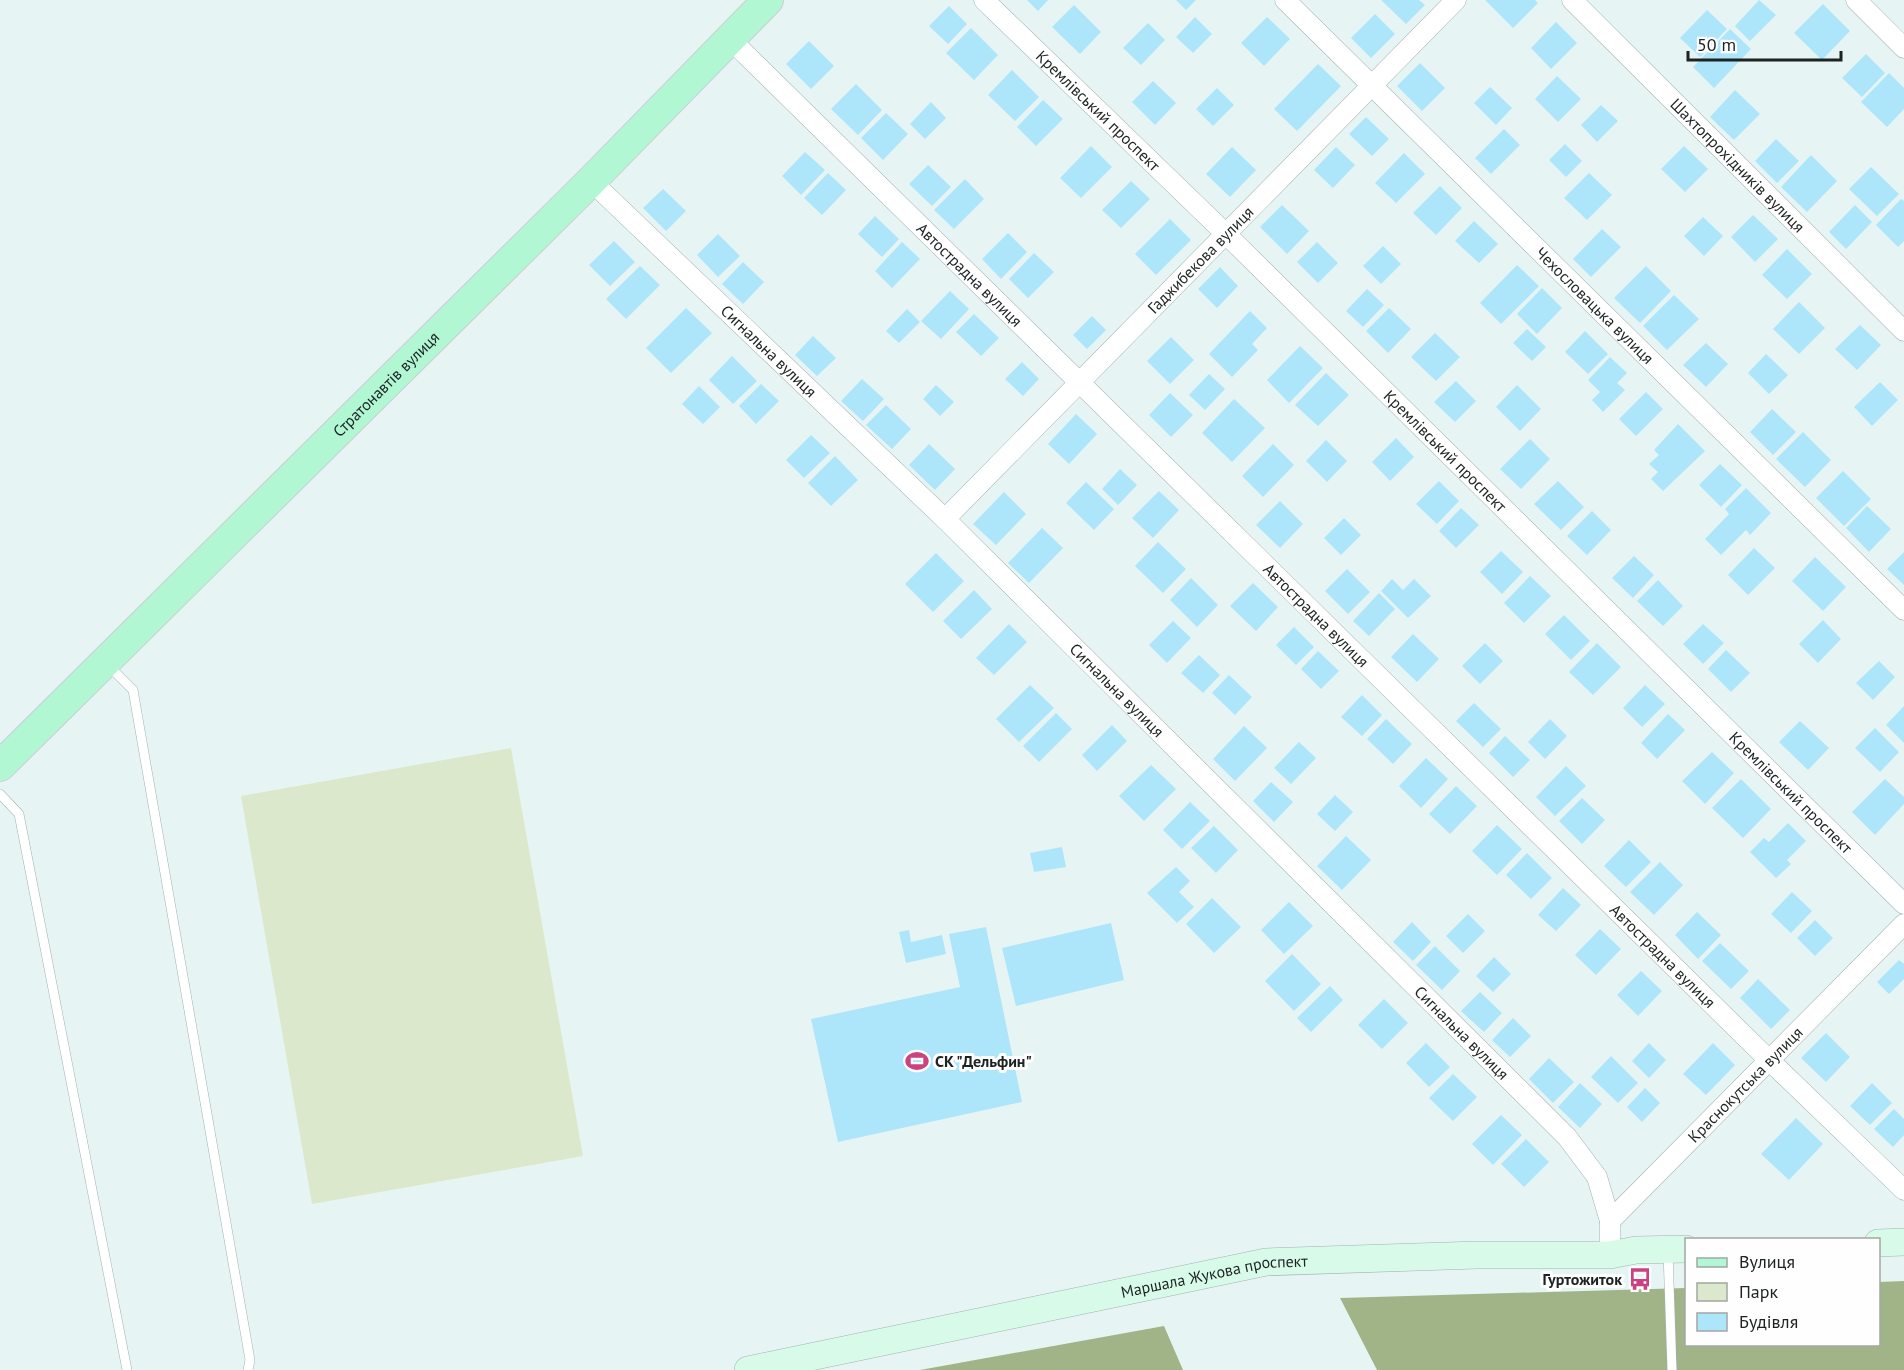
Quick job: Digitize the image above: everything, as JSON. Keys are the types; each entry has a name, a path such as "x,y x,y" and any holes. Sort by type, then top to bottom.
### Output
{"main road":[{"name":"Стратонавтів вулиця","path":"0,766 591,181 768,0"}],"street":[{"name":"Кремлівський проспект","path":"984,0 1227,235 1904,904"},
{"name":"Чехословацька вулиця","path":"1285,0 1904,610"},
{"name":"Гаджибекова вулиця","path":"945,519 1456,0"},
{"name":"Шахтопрохідників вулиця","path":"1572,0 1904,331"},
{"path":"1856,0 1904,48"},
{"name":"Автострадна вулиця","path":"730,39 1904,1190"},
{"name":"Сигнальна вулиця","path":"591,181 945,519 1567,1137 1597,1177 1610,1221"},
{"name":"Краснокутська вулиця","path":"1610,1221 1904,924"},
{"path":"1610,1221 1610,1255"},
{"path":"1880,1243 1904,1242"},
{"name":"Маршала Жукова проспект","path":"748,1370 1266,1262 1477,1255 1610,1255 1636,1250 1677,1249"}],"lane":[{"path":"106,663 134,690 250,1360 248,1370"},
{"path":"0,794 19,814 127,1370"},
{"path":"1672,1370 1677,1249"}],"green space":[{"path":"511,748 583,1156 312,1204 241,796"},
{"path":"1904,1281 1904,1370 1377,1370 1340,1298 1685,1288 1685,1346 1880,1346 1880,1282"},
{"path":"1164,1326 1183,1370 920,1370"}],"building":[{"path":"1027,0 1048,0 1038,11"},
{"path":"1176,0 1196,0 1186,10"},
{"path":"1381,0 1419,0 1425,5 1406,24"},
{"path":"1485,0 1535,0 1538,3 1513,28"},
{"path":"1759,0 1776,15 1750,41 1735,26"},
{"path":"1823,4 1850,31 1822,60 1794,33"},
{"path":"1074,5 1101,32 1080,54 1052,27"},
{"path":"949,6 967,24 948,44 929,26"},
{"path":"1707,10 1727,29 1700,57 1680,38"},
{"path":"1375,14 1395,34 1371,58 1351,38"},
{"path":"1195,17 1212,34 1193,53 1176,37"},
{"path":"1267,17 1290,39 1264,66 1241,43"},
{"path":"1556,22 1577,43 1551,69 1531,48"},
{"path":"1148,23 1165,40 1141,65 1123,48"},
{"path":"971,28 998,55 974,80 946,53"},
{"path":"1730,29 1751,49 1714,88 1693,67"},
{"path":"809,41 834,66 811,89 786,64"},
{"path":"1866,54 1885,73 1862,97 1842,78"},
{"path":"1420,63 1445,88 1422,111 1397,86"},
{"path":"1318,64 1341,86 1297,131 1274,109"},
{"path":"1012,70 1039,97 1015,121 988,95"},
{"path":"1889,73 1904,88 1904,109 1887,127 1861,102"},
{"path":"1557,76 1581,99 1558,122 1535,99"},
{"path":"1153,81 1176,103 1155,125 1132,102"},
{"path":"856,84 882,110 858,135 831,109"},
{"path":"1490,87 1512,108 1496,125 1474,103"},
{"path":"1217,88 1234,105 1213,126 1196,109"},
{"path":"1735,90 1760,114 1734,140 1710,117"},
{"path":"1043,100 1063,119 1036,146 1017,127"},
{"path":"931,102 946,118 925,139 910,124"},
{"path":"1601,105 1618,121 1597,142 1581,125"},
{"path":"886,113 908,134 883,160 861,138"},
{"path":"1366,117 1389,139 1372,156 1349,134"},
{"path":"1504,129 1520,145 1491,174 1475,158"},
{"path":"1776,139 1799,161 1777,183 1755,161"},
{"path":"1565,144 1582,161 1566,177 1549,160"},
{"path":"1091,146 1112,167 1081,198 1060,178"},
{"path":"1684,146 1708,169 1685,192 1661,169"},
{"path":"1232,147 1256,170 1230,197 1206,174"},
{"path":"1336,147 1355,165 1333,188 1314,170"},
{"path":"805,152 825,170 801,195 782,176"},
{"path":"1404,153 1425,174 1396,203 1375,183"},
{"path":"1811,155 1837,181 1807,212 1781,187"},
{"path":"928,165 951,187 932,206 909,184"},
{"path":"1871,167 1899,194 1877,216 1849,189"},
{"path":"828,173 846,190 822,215 804,198"},
{"path":"1589,173 1612,195 1587,220 1564,198"},
{"path":"965,179 984,199 954,229 934,210"},
{"path":"1131,181 1150,199 1121,228 1102,210"},
{"path":"1440,186 1462,208 1436,235 1413,213"},
{"path":"663,189 686,211 666,231 643,208"},
{"path":"1901,199 1904,201 1904,241 1898,247 1876,225"},
{"path":"1282,205 1309,231 1287,254 1260,227"},
{"path":"1855,205 1872,222 1846,249 1829,232"},
{"path":"1753,215 1778,239 1755,262 1731,237"},
{"path":"875,216 899,239 882,257 858,234"},
{"path":"1703,217 1723,236 1704,256 1684,236"},
{"path":"1170,219 1191,240 1156,275 1135,254"},
{"path":"1474,221 1498,244 1479,263 1455,241"},
{"path":"1602,229 1621,247 1591,277 1573,259"},
{"path":"1008,233 1027,252 1001,279 982,259"},
{"path":"718,234 740,256 718,277 697,255"},
{"path":"614,241 635,262 610,286 589,265"},
{"path":"902,242 920,259 892,288 875,271"},
{"path":"1317,242 1338,263 1318,283 1297,262"},
{"path":"1383,246 1401,264 1381,284 1363,266"},
{"path":"1787,249 1812,274 1787,299 1762,275"},
{"path":"1034,253 1054,272 1028,298 1009,279"},
{"path":"743,262 764,282 743,304 722,284"},
{"path":"1517,265 1539,286 1501,324 1480,303"},
{"path":"640,266 660,285 626,319 606,299"},
{"path":"1646,266 1671,291 1640,323 1614,298"},
{"path":"1220,267 1238,286 1217,308 1198,289"},
{"path":"1542,288 1562,308 1537,334 1517,314"},
{"path":"1367,289 1384,305 1363,327 1346,311"},
{"path":"950,291 969,309 941,339 921,321"},
{"path":"1674,295 1699,319 1667,350 1643,326"},
{"path":"1799,302 1825,328 1799,354 1773,329"},
{"path":"686,308 712,333 671,373 646,348"},
{"path":"1389,308 1411,329 1388,353 1366,331"},
{"path":"907,309 920,322 899,343 886,331"},
{"path":"1250,311 1267,328 1252,344 1258,350 1232,377 1209,354"},
{"path":"974,314 999,338 981,356 956,332"},
{"path":"1092,316 1106,330 1087,349 1073,335"},
{"path":"1860,325 1881,345 1857,370 1835,349"},
{"path":"1527,329 1546,347 1532,361 1513,343"},
{"path":"1585,331 1608,354 1588,374 1565,352"},
{"path":"1435,333 1460,357 1436,381 1411,357"},
{"path":"813,336 836,358 817,376 795,355"},
{"path":"1171,337 1194,360 1170,384 1147,361"},
{"path":"1706,343 1728,364 1706,387 1683,365"},
{"path":"1300,346 1323,368 1289,403 1267,380"},
{"path":"1766,354 1788,375 1769,394 1748,373"},
{"path":"732,356 757,381 733,404 709,380"},
{"path":"1610,357 1627,373 1617,383 1625,390 1603,412 1592,400 1600,392 1588,380"},
{"path":"1022,362 1039,379 1023,396 1005,379"},
{"path":"1326,373 1349,395 1318,426 1295,405"},
{"path":"1209,374 1225,389 1205,410 1189,395"},
{"path":"862,379 884,399 863,421 841,401"},
{"path":"1456,381 1476,401 1455,422 1434,402"},
{"path":"1880,382 1898,400 1872,426 1854,407"},
{"path":"761,384 779,401 756,424 739,406"},
{"path":"936,385 954,402 940,416 923,399"},
{"path":"1517,385 1541,409 1520,431 1496,407"},
{"path":"699,386 720,407 703,424 682,404"},
{"path":"1646,392 1663,409 1636,436 1619,419"},
{"path":"1170,393 1193,415 1171,437 1149,415"},
{"path":"1234,399 1265,428 1232,462 1202,433"},
{"path":"886,405 911,429 892,449 866,425"},
{"path":"1772,409 1796,432 1773,455 1750,432"},
{"path":"1076,414 1097,434 1069,464 1048,444"},
{"path":"1678,424 1705,451 1663,491 1651,479 1658,472 1649,464 1659,455 1654,450"},
{"path":"1803,432 1831,460 1805,487 1776,459"},
{"path":"811,435 830,453 804,478 786,460"},
{"path":"1396,438 1414,457 1390,481 1372,462"},
{"path":"1530,439 1550,459 1521,489 1500,469"},
{"path":"1326,440 1347,461 1327,482 1306,461"},
{"path":"929,444 955,469 935,490 909,465"},
{"path":"1273,444 1294,465 1263,497 1242,476"},
{"path":"835,456 858,480 831,506 808,483"},
{"path":"1720,464 1742,485 1721,507 1699,485"},
{"path":"1120,469 1137,485 1118,505 1102,489"},
{"path":"1843,471 1871,499 1844,526 1816,498"},
{"path":"1439,481 1459,501 1437,524 1416,504"},
{"path":"1558,481 1584,507 1561,530 1534,504"},
{"path":"1086,482 1114,509 1094,530 1066,503"},
{"path":"1746,488 1771,513 1750,535 1746,530 1721,555 1705,539 1729,514 1725,509"},
{"path":"1159,491 1179,510 1153,538 1132,518"},
{"path":"1004,492 1026,514 996,545 973,524"},
{"path":"1280,501 1303,524 1280,548 1256,525"},
{"path":"1867,506 1891,529 1869,552 1846,528"},
{"path":"1461,508 1479,525 1456,548 1439,531"},
{"path":"1592,511 1611,530 1587,555 1567,536"},
{"path":"1344,518 1361,535 1341,555 1324,538"},
{"path":"1042,528 1063,548 1029,583 1008,563"},
{"path":"1158,542 1186,569 1163,593 1135,566"},
{"path":"1754,548 1775,568 1748,595 1728,575"},
{"path":"1501,551 1523,572 1502,594 1480,572"},
{"path":"1904,552 1904,585 1887,569"},
{"path":"936,553 964,581 933,612 905,584"},
{"path":"1634,556 1654,575 1633,598 1612,578"},
{"path":"1815,557 1846,587 1823,611 1792,581"},
{"path":"1347,569 1370,592 1348,614 1325,591"},
{"path":"1530,576 1551,596 1524,623 1504,603"},
{"path":"1191,578 1218,605 1197,627 1170,600"},
{"path":"1392,579 1403,590 1414,579 1431,596 1408,618 1381,591"},
{"path":"1658,580 1683,606 1663,626 1637,601"},
{"path":"1253,583 1278,607 1256,631 1230,606"},
{"path":"974,590 992,609 961,639 943,621"},
{"path":"1379,593 1395,609 1369,636 1353,621"},
{"path":"1564,615 1590,641 1571,660 1545,634"},
{"path":"1823,620 1841,639 1818,663 1799,644"},
{"path":"1173,621 1191,638 1167,663 1149,645"},
{"path":"1009,624 1027,642 994,675 976,658"},
{"path":"1703,624 1724,643 1703,664 1683,644"},
{"path":"1294,627 1314,647 1296,665 1276,645"},
{"path":"1413,634 1439,659 1417,682 1391,657"},
{"path":"1485,643 1503,661 1480,684 1462,666"},
{"path":"1597,643 1621,667 1593,695 1569,672"},
{"path":"1726,650 1750,673 1731,692 1708,669"},
{"path":"1318,651 1339,671 1321,689 1301,669"},
{"path":"1199,655 1220,675 1203,693 1181,673"},
{"path":"1879,661 1895,677 1873,700 1856,683"},
{"path":"1229,675 1252,697 1235,715 1212,693"},
{"path":"1030,685 1054,708 1019,742 996,719"},
{"path":"1645,685 1665,704 1642,727 1623,708"},
{"path":"1362,695 1382,715 1362,736 1341,717"},
{"path":"1474,703 1501,729 1483,747 1456,721"},
{"path":"1904,706 1904,743 1886,725"},
{"path":"1056,713 1072,729 1039,762 1023,746"},
{"path":"1668,714 1685,730 1657,759 1641,743"},
{"path":"1386,719 1412,744 1393,764 1367,739"},
{"path":"1550,719 1567,736 1545,759 1528,742"},
{"path":"1800,721 1829,748 1808,770 1779,742"},
{"path":"1112,725 1127,741 1097,771 1082,755"},
{"path":"1244,726 1267,748 1235,781 1213,759"},
{"path":"1875,728 1899,752 1880,772 1855,748"},
{"path":"1505,736 1530,760 1513,777 1489,753"},
{"path":"1299,742 1316,758 1291,784 1274,768"},
{"path":"1712,752 1734,773 1705,804 1682,781"},
{"path":"1426,758 1448,779 1421,808 1399,786"},
{"path":"1151,765 1176,789 1144,821 1119,796"},
{"path":"1566,766 1586,786 1555,816 1536,797"},
{"path":"1741,779 1771,809 1743,838 1712,808"},
{"path":"1885,779 1904,797 1904,804 1875,835 1852,812"},
{"path":"1271,782 1293,802 1274,822 1253,801"},
{"path":"1456,786 1477,806 1450,834 1429,814"},
{"path":"1335,795 1353,812 1335,831 1317,814"},
{"path":"1582,798 1605,820 1582,844 1559,821"},
{"path":"1190,802 1210,821 1182,849 1163,830"},
{"path":"1788,823 1806,841 1787,860 1791,864 1776,878 1750,852 1764,838 1769,842"},
{"path":"1497,825 1522,849 1497,875 1472,851"},
{"path":"1214,826 1238,850 1216,873 1191,848"},
{"path":"1346,836 1371,860 1342,890 1317,866"},
{"path":"1629,840 1651,862 1626,887 1604,866"},
{"path":"1062,847 1066,867 1034,872 1030,853"},
{"path":"1527,853 1552,878 1531,899 1506,875"},
{"path":"1660,862 1683,885 1654,915 1630,892"},
{"path":"1176,867 1190,881 1179,892 1194,907 1177,923 1147,893"},
{"path":"1563,888 1581,905 1556,931 1538,915"},
{"path":"1792,892 1812,911 1791,933 1771,914"},
{"path":"1212,898 1241,927 1214,953 1186,924"},
{"path":"1289,902 1313,926 1284,954 1261,930"},
{"path":"1697,912 1721,935 1698,959 1675,935"},
{"path":"1468,914 1485,931 1463,953 1446,936"},
{"path":"1815,920 1833,938 1815,956 1797,938"},
{"path":"1412,922 1431,942 1413,961 1393,942"},
{"path":"1111,923 1124,980 1016,1006 1002,948"},
{"name":"СК \"Дельфин\"","path":"986,927 1022,1102 838,1142 811,1019 960,987 949,934"},
{"path":"1600,929 1621,949 1596,975 1575,955"},
{"path":"909,930 911,942 942,935 946,954 906,963 899,932"},
{"path":"1720,943 1749,971 1731,989 1702,961"},
{"path":"1435,946 1460,971 1442,990 1416,965"},
{"path":"1292,954 1321,984 1294,1011 1265,981"},
{"path":"1494,957 1511,974 1493,992 1476,976"},
{"path":"1899,960 1904,964 1904,979 1889,994 1877,982"},
{"path":"1641,971 1662,991 1638,1016 1617,995"},
{"path":"1758,979 1790,1010 1771,1029 1740,998"},
{"path":"1330,986 1343,1000 1311,1032 1297,1018"},
{"path":"1480,992 1502,1013 1484,1032 1461,1011"},
{"path":"1384,999 1408,1023 1382,1049 1358,1025"},
{"path":"1513,1018 1531,1036 1510,1057 1492,1040"},
{"path":"1826,1033 1850,1057 1826,1082 1801,1058"},
{"path":"1426,1043 1450,1067 1429,1087 1406,1063"},
{"path":"1649,1043 1666,1060 1649,1078 1632,1061"},
{"path":"1713,1043 1735,1065 1706,1095 1683,1074"},
{"path":"1611,1056 1638,1083 1618,1103 1591,1077"},
{"path":"1549,1058 1574,1082 1553,1103 1529,1079"},
{"path":"1453,1074 1477,1097 1453,1121 1429,1098"},
{"path":"1580,1083 1602,1104 1580,1128 1558,1107"},
{"path":"1872,1083 1892,1103 1870,1125 1850,1106"},
{"path":"1645,1088 1660,1103 1642,1122 1627,1107"},
{"path":"1894,1109 1904,1119 1904,1135 1893,1147 1874,1129"},
{"path":"1501,1115 1522,1135 1493,1165 1472,1144"},
{"path":"1796,1118 1823,1144 1789,1180 1761,1154"},
{"path":"1526,1139 1549,1162 1524,1187 1501,1164"}],"place":[{"name":"СК \"Дельфин\"","path":"917,1061"},
{"name":"Гуртожиток","path":"1640,1279"}]}
